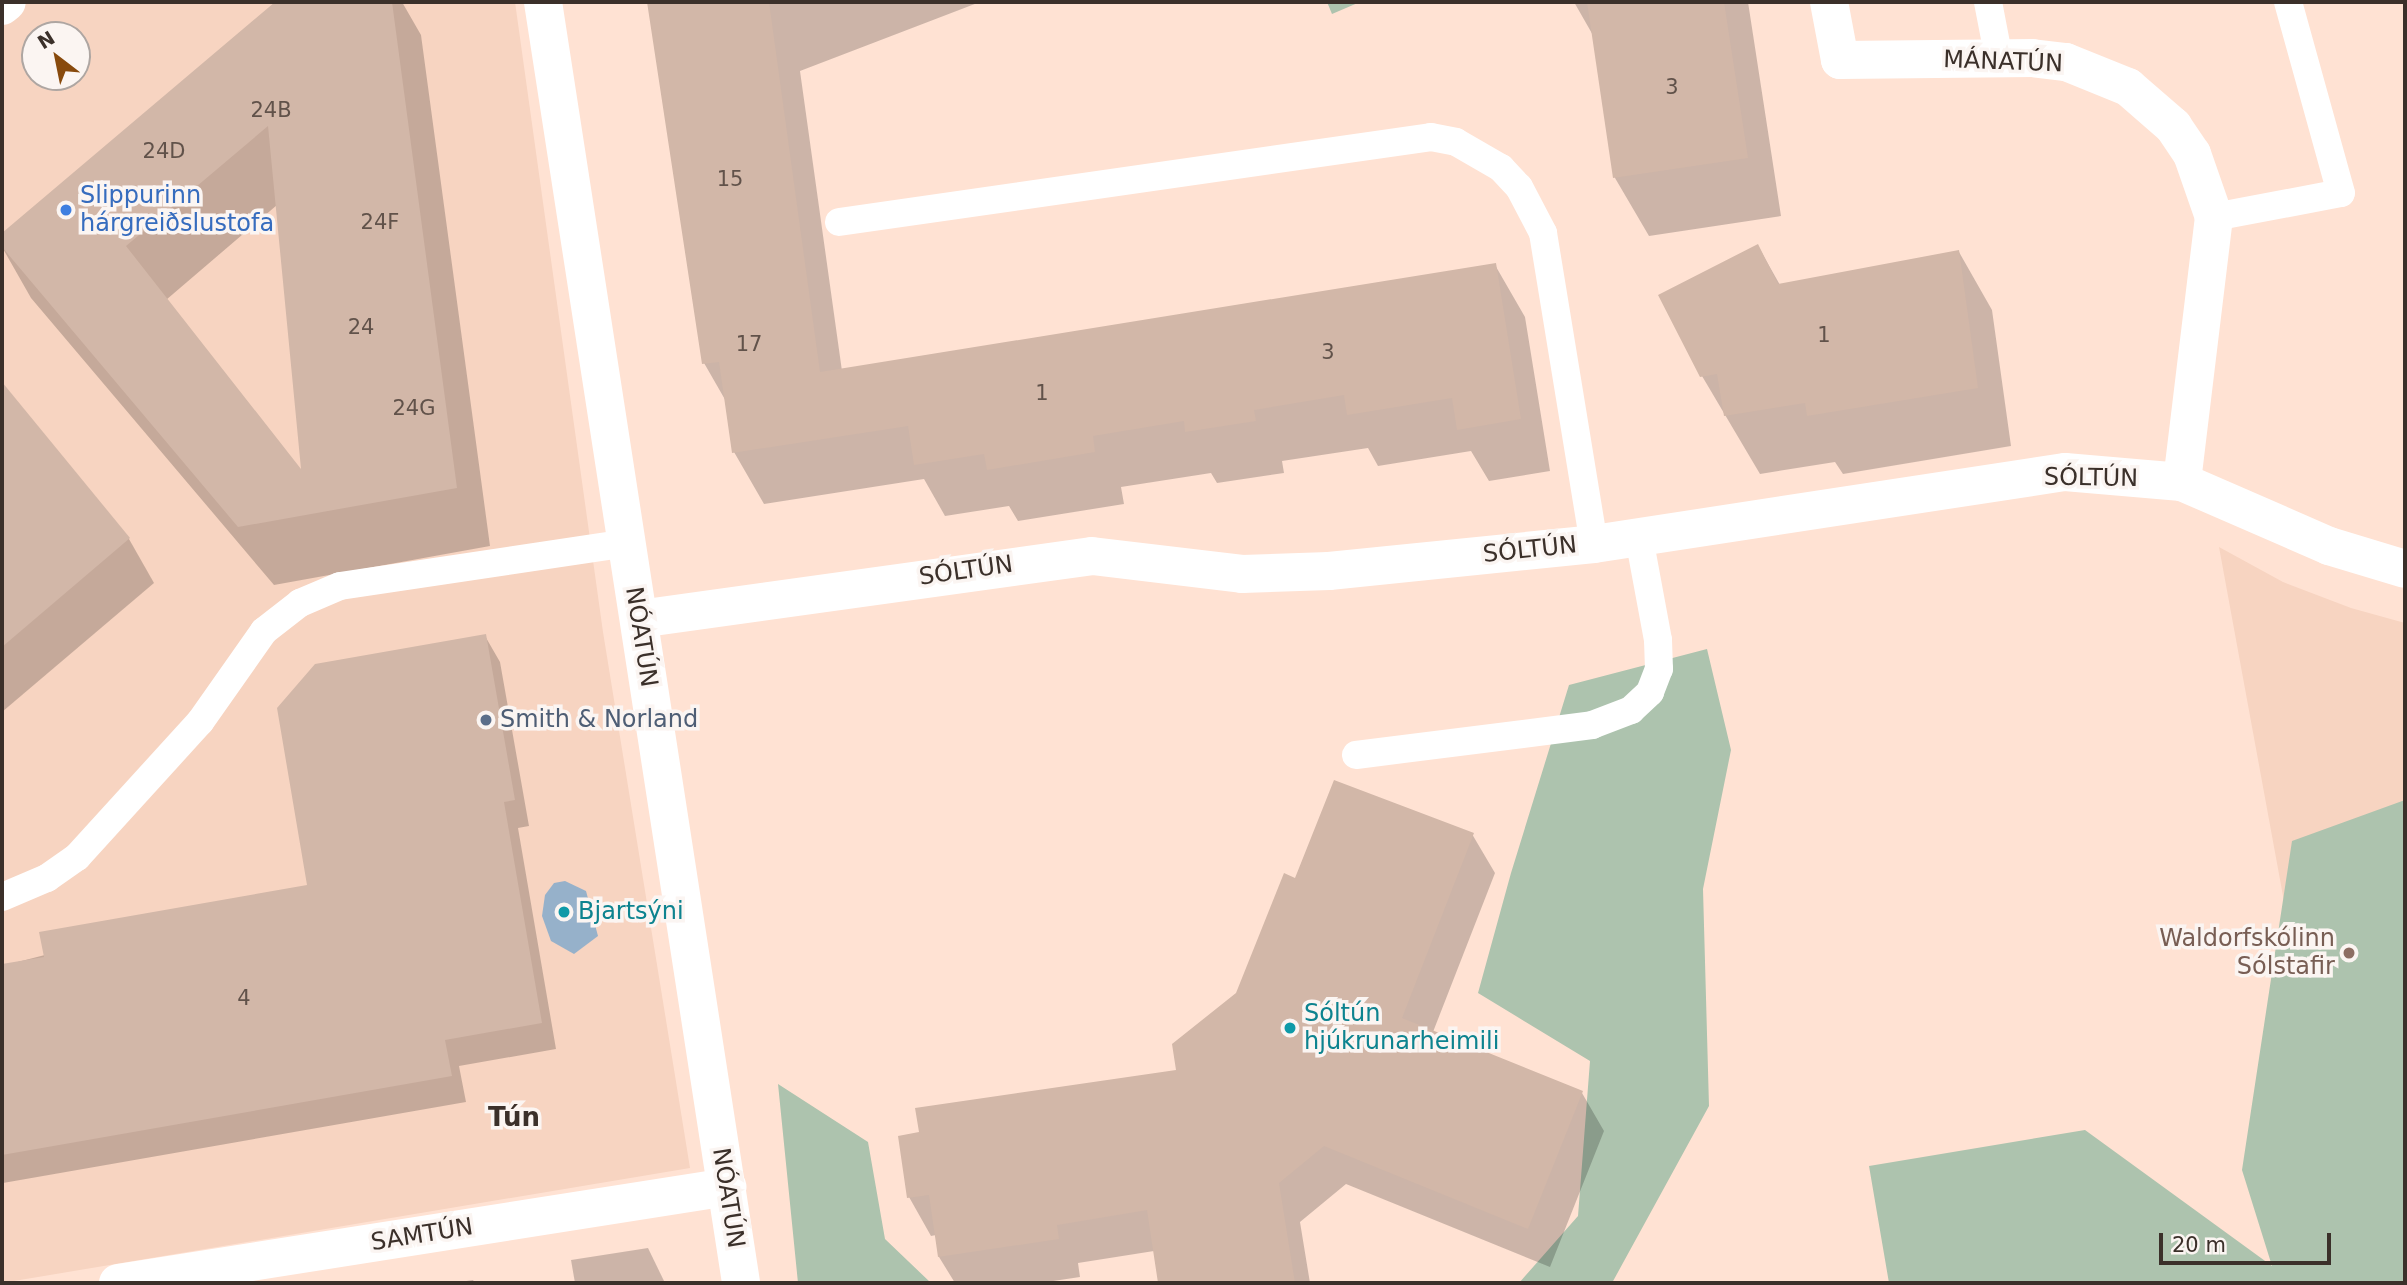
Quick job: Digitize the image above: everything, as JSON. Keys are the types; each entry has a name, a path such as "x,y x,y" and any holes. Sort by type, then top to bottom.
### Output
{"street":[{"path":"2,6 7,2"},
{"name":"NÓATÚN","path":"526,2 545,18 741,1283"},
{"name":"MÁNATÚN","path":"1829,2 1840,60 1999,59 2066,62 2128,87 2174,126 2192,154 2214,217 2182,482"},
{"name":"SÓLTÚN","path":"639,619 1092,556 1242,574 1329,572 1594,544 2065,472 2182,482 2329,546 2405,569"},
{"name":"SAMTÚN","path":"118,1283 727,1187"}],"lane":[{"path":"1988,2 1999,59"},
{"path":"2214,217 2341,192 2288,2"},
{"path":"839,222 1430,136 1456,142 1490,161 1519,187 1544,233 1594,544"},
{"path":"1356,755 1592,725 1631,710 1650,692 1659,669 1658,640 1639,537"},
{"path":"2,897 47,878 77,857 200,722 264,631 300,603 340,586 627,544"}],"shaded area":[{"path":"2,2 515,2 603,632 690,1168 2,1283"},
{"name":"Waldorfskólinn Sólstafir","path":"2219,547 2283,582 2351,608 2405,623 2405,1283 2354,1283"}],"green space":[{"path":"1327,2 1360,2 1332,14"},
{"path":"1707,649 1731,750 1703,889 1709,1106 1612,1283 1519,1283 1578,1216 1590,1061 1478,993 1511,873 1569,685"},
{"path":"2405,800 2405,1283 1889,1283 1869,1166 2085,1130 2272,1266 2242,1170 2292,841"},
{"path":"778,1084 868,1142 885,1239 931,1283 798,1283"}],"water":[{"path":"565,881 586,891 598,936 574,954 551,941 542,916 545,895 554,883"}],"building":[{"path":"275,2 392,2 457,488 238,527 2,247 2,233","holes":["268,126 301,469 126,246"]},
{"path":"647,2 769,2 820,372 1496,263 1521,419 1457,430 1452,398 1347,415 1344,395 1254,410 1256,421 1185,432 1184,421 1093,436 1095,452 987,470 984,454 914,465 908,426 732,453 719,362 702,364"},
{"path":"1587,2 1724,2 1748,158 1613,178"},
{"path":"1758,244 1778,284 1959,250 1978,388 1807,416 1805,403 1724,416 1717,374 1700,377 1658,295"},
{"path":"2,382 130,538 2,647"},
{"path":"486,634 515,800 504,802 542,1023 445,1040 452,1076 2,1155 2,964 44,957 39,932 307,885 277,708 315,664"},
{"name":"Sóltún hjúkrunarheimili","path":"1334,780 1474,833 1402,1018 1583,1091 1528,1229 1324,1146 1279,1183 1295,1283 1158,1283 1147,1210 1057,1225 1059,1239 938,1257 929,1195 907,1198 898,1136 919,1132 915,1108 1176,1070 1172,1044 1236,993 1284,873 1295,878"}],"place":[{"name":"Slippurinn hárgreiðslustofa","path":"66,210"},
{"name":"Smith & Norland","path":"486,720"},
{"name":"Bjartsýni","path":"564,912"},
{"name":"Waldorfskólinn Sólstafir","path":"2349,953"},
{"name":"Sóltún hjúkrunarheimili","path":"1290,1028"}],"district":[{"name":"Tún","path":"514,1118"}]}
